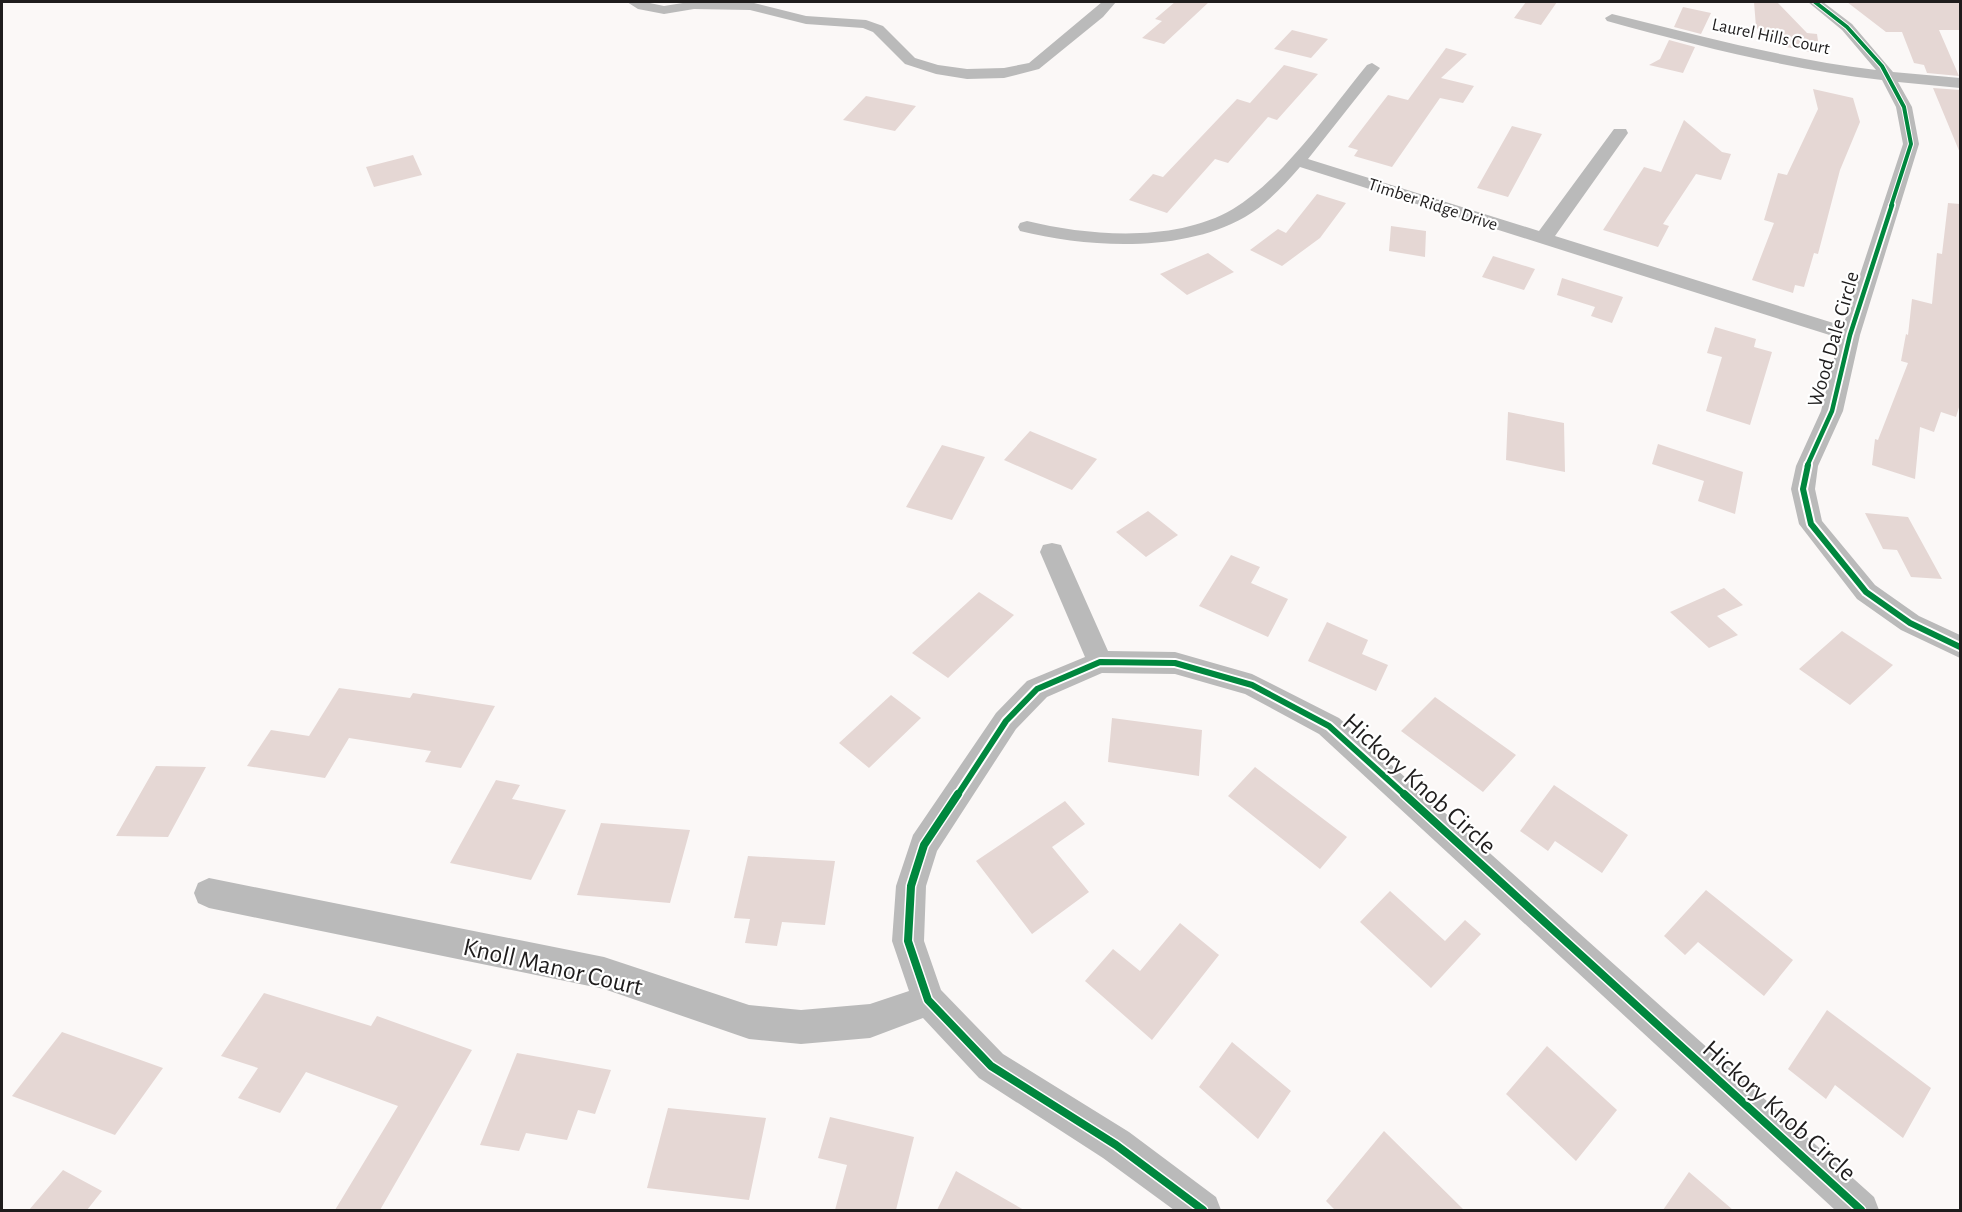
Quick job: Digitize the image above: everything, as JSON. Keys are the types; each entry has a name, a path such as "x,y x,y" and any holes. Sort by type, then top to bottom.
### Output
{"street":[{"path":"634,2 664,10 694,5 750,6 806,20 866,24 878,29 910,61 936,69 976,74 1004,73 1034,66 1098,14 1109,2"},
{"name":"Wood Dale Circle","path":"1815,2 1847,27 1882,66 1904,107 1911,144 1850,335 1832,411 1807,466 1803,489 1810,524 1866,592 1910,623 1960,647"},
{"name":"Laurel Hills Court","path":"1612,18 1748,53 1805,65 1960,83"},
{"path":"1027,227 1077,236 1172,236 1240,213 1297,161 1372,68"},
{"path":"1543,239 1620,133"},
{"name":"Timber Ridge Drive","path":"1297,161 1850,335"},
{"path":"1053,552 1100,662"},
{"name":"Hickory Knob Circle","path":"1203,1210 1116,1145 991,1066 928,1000 908,941 912,886 924,845 1006,721 1037,689 1100,662 1175,663 1252,685 1329,726 1861,1210"},
{"name":"Knoll Manor Court","path":"209,893 604,973 749,1022 801,1027 870,1021 928,1000"}],"building":[{"path":"1175,2 1209,2 1164,44 1142,38 1162,21 1155,19"},
{"path":"1526,2 1557,2 1541,25 1514,18"},
{"path":"1754,2 1777,2 1807,33 1817,34 1820,54 1772,44 1756,27"},
{"path":"1847,2 1960,2 1960,30 1939,30 1959,76 1927,73 1924,65 1914,63 1902,32 1886,32"},
{"path":"1683,7 1711,13 1701,34 1674,27"},
{"path":"1292,30 1328,39 1311,58 1274,49"},
{"path":"1669,40 1695,47 1683,73 1649,65 1660,59"},
{"path":"1446,48 1467,54 1441,78 1474,86 1463,103 1440,98 1392,167 1354,156 1358,150 1348,147 1388,95 1408,100"},
{"path":"1284,65 1318,74 1277,120 1268,117 1228,163 1215,159 1167,213 1129,200 1153,174 1163,177 1237,99 1250,103"},
{"path":"1933,88 1960,90 1960,153"},
{"path":"1813,89 1853,98 1860,122 1840,170 1818,254 1814,253 1804,287 1795,285 1793,293 1752,280 1774,223 1764,220 1778,173 1787,175 1818,109"},
{"path":"866,96 916,106 895,131 843,120"},
{"path":"1684,120 1722,152 1731,154 1721,180 1696,174 1663,224 1669,226 1658,247 1603,230 1644,167 1661,172"},
{"path":"1512,126 1542,134 1508,197 1477,188"},
{"path":"413,155 422,175 374,187 366,167"},
{"path":"1317,194 1346,203 1320,238 1282,266 1250,250 1278,229 1286,233"},
{"path":"1948,203 1960,204 1960,404 1956,417 1941,412 1934,432 1920,427 1915,479 1872,465 1875,439 1878,440 1908,363 1901,361 1906,334 1908,335 1912,299 1932,304 1937,253 1942,254"},
{"path":"1391,226 1426,231 1425,257 1389,251"},
{"path":"1208,253 1234,272 1187,295 1160,274"},
{"path":"1493,256 1535,269 1524,290 1482,277"},
{"path":"1562,278 1623,297 1612,323 1591,316 1595,307 1557,295"},
{"path":"1715,327 1756,339 1754,347 1772,352 1750,425 1706,411 1722,357 1707,353"},
{"path":"1508,412 1564,423 1565,472 1506,460"},
{"path":"1030,431 1097,459 1072,490 1004,460"},
{"path":"1658,444 1743,472 1735,514 1698,501 1704,481 1652,464"},
{"path":"942,445 985,457 952,520 906,507"},
{"path":"1148,511 1178,535 1146,557 1116,532"},
{"path":"1865,513 1908,517 1942,579 1911,577 1897,550 1883,549"},
{"path":"1231,555 1260,567 1251,583 1288,599 1268,637 1199,606"},
{"path":"1724,588 1743,605 1717,616 1738,635 1709,648 1670,612"},
{"path":"979,592 1014,615 948,678 912,653"},
{"path":"1327,622 1368,640 1362,654 1388,665 1376,691 1308,661"},
{"path":"1842,631 1893,665 1850,705 1799,669"},
{"path":"339,688 410,698 413,693 495,706 461,768 425,762 431,751 349,738 325,778 247,766 271,730 309,736"},
{"path":"891,695 921,718 869,768 839,743"},
{"path":"1435,697 1516,755 1483,792 1401,731"},
{"path":"1112,718 1202,730 1199,776 1108,762"},
{"path":"156,766 206,767 168,837 116,836"},
{"path":"1255,767 1347,837 1320,869 1228,796"},
{"path":"496,780 520,785 512,799 566,810 531,880 450,863"},
{"path":"1554,785 1628,835 1602,873 1555,841 1548,851 1520,831"},
{"path":"1065,801 1085,824 1052,847 1089,892 1032,934 976,861"},
{"path":"601,823 690,830 670,903 577,895"},
{"path":"748,856 835,861 825,925 782,922 777,946 745,943 750,919 734,918"},
{"path":"1706,890 1793,960 1764,996 1698,942 1685,955 1664,936"},
{"path":"1390,891 1445,941 1465,920 1481,934 1431,988 1360,922"},
{"path":"1180,923 1219,955 1152,1040 1085,981 1113,949 1140,971"},
{"path":"264,993 371,1026 377,1016 472,1050 380,1210 335,1210 398,1106 306,1072 280,1113 238,1098 258,1068 221,1056"},
{"path":"1827,1010 1931,1088 1903,1138 1835,1085 1826,1099 1788,1069"},
{"path":"62,1032 163,1068 115,1135 12,1096"},
{"path":"1232,1042 1291,1091 1258,1139 1199,1087"},
{"path":"1547,1046 1617,1110 1576,1161 1506,1094"},
{"path":"517,1053 611,1070 595,1114 578,1110 567,1140 526,1133 519,1151 480,1145"},
{"path":"668,1108 766,1118 749,1200 647,1188"},
{"path":"830,1117 914,1137 896,1210 835,1210 847,1165 818,1158"},
{"path":"1384,1131 1464,1210 1335,1210 1326,1201"},
{"path":"63,1170 102,1191 87,1210 29,1210"},
{"path":"956,1171 1024,1210 937,1210"},
{"path":"1689,1172 1733,1210 1663,1210"}],"cycle path":[{"path":"1815,2 1847,27 1882,66 1904,107 1911,144 1850,335 1832,411 1807,466 1803,489 1811,524 1866,592 1910,623 1960,647"},
{"path":"1203,1210 1116,1145 991,1066 928,1000 908,941 911,886 924,845 1006,721 1037,689 1100,662 1175,663 1252,685 1329,726 1861,1210"}]}
